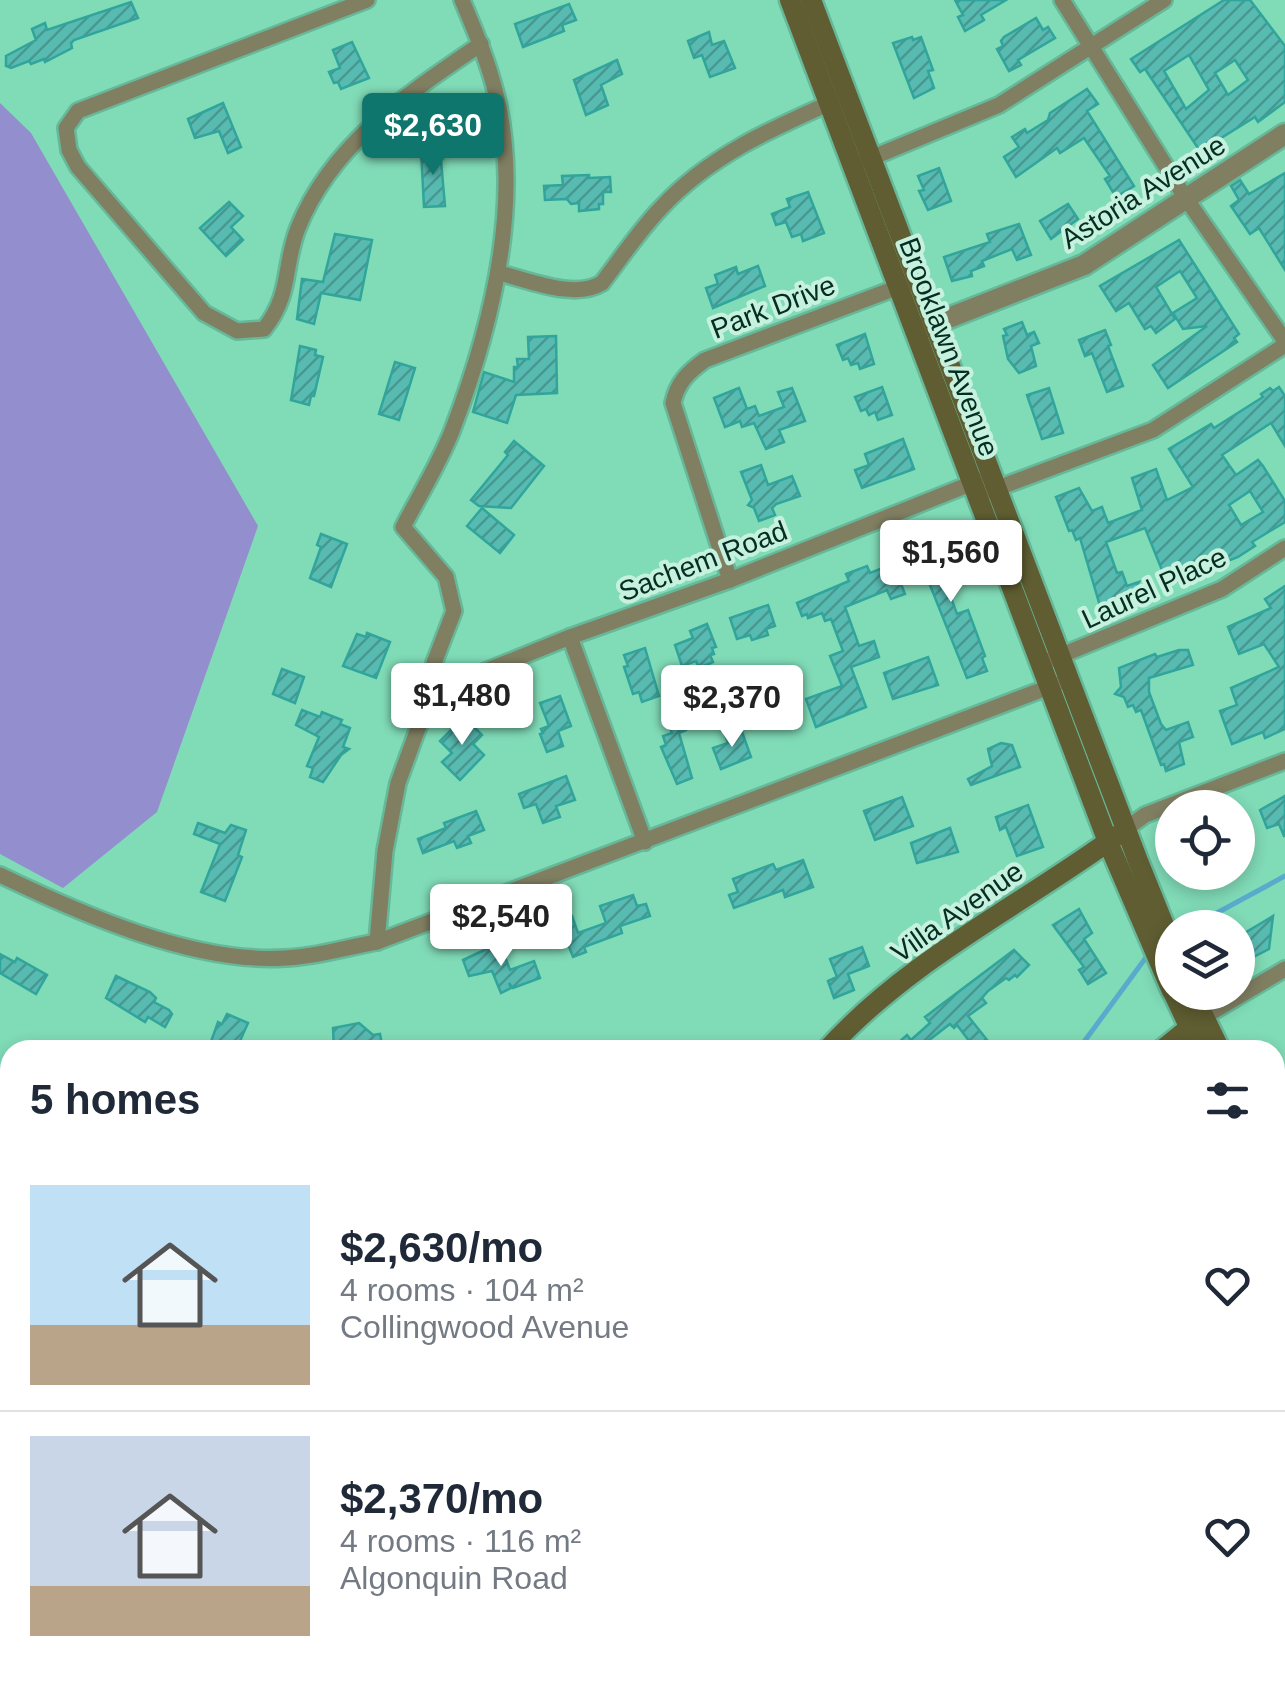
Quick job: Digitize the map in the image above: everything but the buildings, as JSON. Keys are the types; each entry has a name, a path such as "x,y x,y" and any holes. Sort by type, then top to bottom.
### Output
{"main road":[{"name":"Brooklawn Avenue","path":"790,0 839,98"},
{"name":"Brooklawn Avenue","path":"811,0 896,287 924,328 995,481 1061,656 1060,683 1108,842 1155,927"},
{"name":"Brooklawn Avenue","path":"861,162 917,280 924,328 974,489 1040,664 1060,683 1126,829 1155,926"},
{"name":"Villa Avenue","path":"836,1040 922,967 1126,829"},
{"name":"Brooklawn Avenue","path":"1187,1010 1211,1040"},
{"name":"Brooklawn Avenue","path":"1194,1010 1198,1040"},
{"path":"1174,1040 1195,1022"}],"street":[{"path":"367,0 78,112 66,128 69,150 78,167 204,313 238,330 264,329 280,308 298,230 327,174 368,128 404,96 481,44"},
{"path":"376,942 385,851 398,783 431,693 434,663 454,611 446,577 403,527 451,434 499,273 504,152 497,96 462,0"},
{"path":"1062,0 1185,197 1285,343"},
{"path":"861,162 1000,105 1164,0"},
{"path":"499,273 575,290 592,289 602,283 661,207 697,176 760,134 839,98"},
{"name":"Astoria Avenue","path":"924,328 1084,265 1285,134"},
{"name":"Park Drive","path":"730,580 673,402 676,389 705,360 917,280"},
{"name":"Sachem Road","path":"431,693 570,637 995,481 1153,430 1285,343"},
{"name":"Laurel Place","path":"1040,664 1222,589 1285,548"},
{"path":"570,637 645,842"},
{"path":"0,874 100,917 204,954 286,958 376,942 1060,683"},
{"path":"1126,829 1145,815 1285,761"},
{"path":"1195,1022 1285,969"}],"green space":[{"path":"0,103 31,133 258,526 157,812 63,888 0,854"}],"waterway":[{"path":"1222,910 1285,876"},
{"path":"1085,1040 1150,952"}]}
